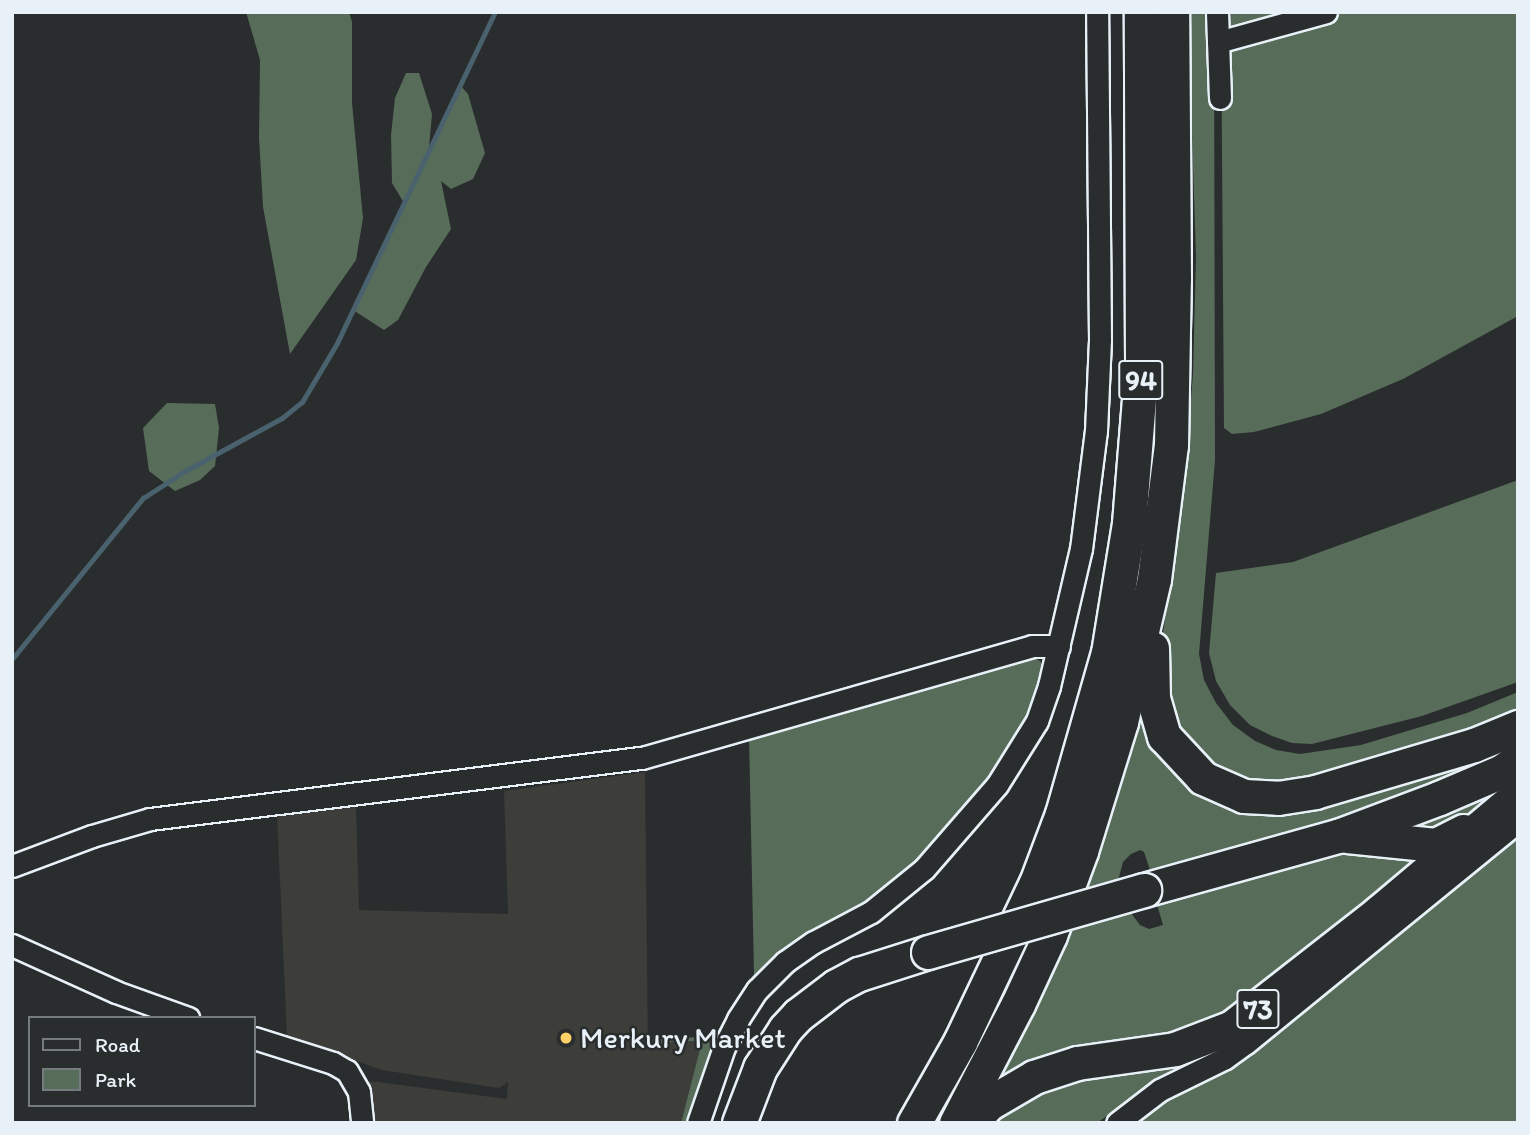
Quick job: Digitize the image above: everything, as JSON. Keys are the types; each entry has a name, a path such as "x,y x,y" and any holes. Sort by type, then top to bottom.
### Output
{"main road":[{"name":"94","path":"914,1122 960,1042 1036,883 1062,814 1108,653 1129,523 1142,362 1142,12"},
{"name":"94","path":"956,1123 1018,1004 1050,935 1082,851 1121,722 1154,579 1171,445 1174,278 1172,12"},
{"path":"1154,579 1153,698 1164,736 1203,778 1221,789 1244,796 1278,798 1315,792 1474,745 1518,727"},
{"path":"745,1116 761,1068 785,1029 817,999 859,974 1338,836 1439,798 1502,771 1518,760"},
{"path":"1338,836 1436,845 1513,808"},
{"name":"73","path":"971,1123 988,1104 1034,1077 1077,1063 1175,1049 1233,1027 1513,808"}],"street":[{"path":"698,1123 724,1047 738,1018 757,990 785,962 814,942 871,912 924,869 997,785 1037,721 1059,646 1081,549 1096,431 1100,340 1097,12"},
{"path":"1217,12 1220,98"},
{"path":"1218,41 1326,12"},
{"path":"12,866 92,836 150,819 642,758 1032,646 1059,646"},
{"path":"1117,1123 1160,1090 1225,1058 1245,1043 1513,808"},
{"path":"12,945 116,992 182,1016"},
{"path":"256,1039 333,1063 347,1071 359,1092 362,1123"}],"shaded area":[{"path":"645,772 648,1050 677,1041 702,1041 681,1123 368,1123 370,1081 507,1099 508,1082 499,1088 382,1070 287,1036 277,815 356,806 359,910 508,914 504,791"}],"green space":[{"path":"246,12 349,12 352,22 352,103 363,218 356,260 290,354 263,207 259,138 260,60"},
{"path":"1188,12 1214,12 1215,460 1199,654 1204,680 1216,703 1233,725 1255,741 1276,750 1300,754 1361,745 1467,713 1518,692 1518,719 1312,786 1240,786 1186,750 1160,686 1162,639 1183,498 1193,374 1196,256"},
{"path":"1221,12 1518,12 1518,316 1403,379 1321,414 1254,432 1232,434 1224,428"},
{"path":"406,73 419,73 432,114 429,148 460,85 468,94 485,153 473,179 451,189 441,181 451,229 426,267 398,320 384,330 353,310 404,203 392,183 391,135 395,98"},
{"path":"167,403 215,404 219,428 215,466 200,480 175,491 149,471 143,428"},
{"path":"1518,480 1518,682 1422,716 1312,744 1292,743 1272,736 1250,725 1230,705 1216,681 1209,653 1216,573 1293,562"},
{"path":"1026,657 1034,657 1041,662 1044,672 1043,685 1011,756 905,879 772,963 691,1123 681,1123 702,1041 675,1041 651,1049 653,1038 714,1037 754,974 749,737"},
{"path":"1144,699 1223,799 1518,736 1518,753 1441,791 1152,876 1144,852 1140,850 1131,854 1123,862 1118,881 1131,913 1140,925 1149,929 1163,925 1156,901 1337,850 1435,853 1240,1014 990,1091 1038,1000 1085,891"},
{"path":"1518,773 1471,817 1435,833 1398,826"},
{"path":"1518,827 1518,1123 1131,1123 1215,1070"},
{"path":"1243,1039 1170,1076 1159,1078 1097,1123 988,1123 1032,1089"}],"waterway":[{"path":"12,659 143,498 185,471 282,418 302,402 337,343 495,12"}],"place":[{"name":"Merkury Market","path":"566,1038"}]}
